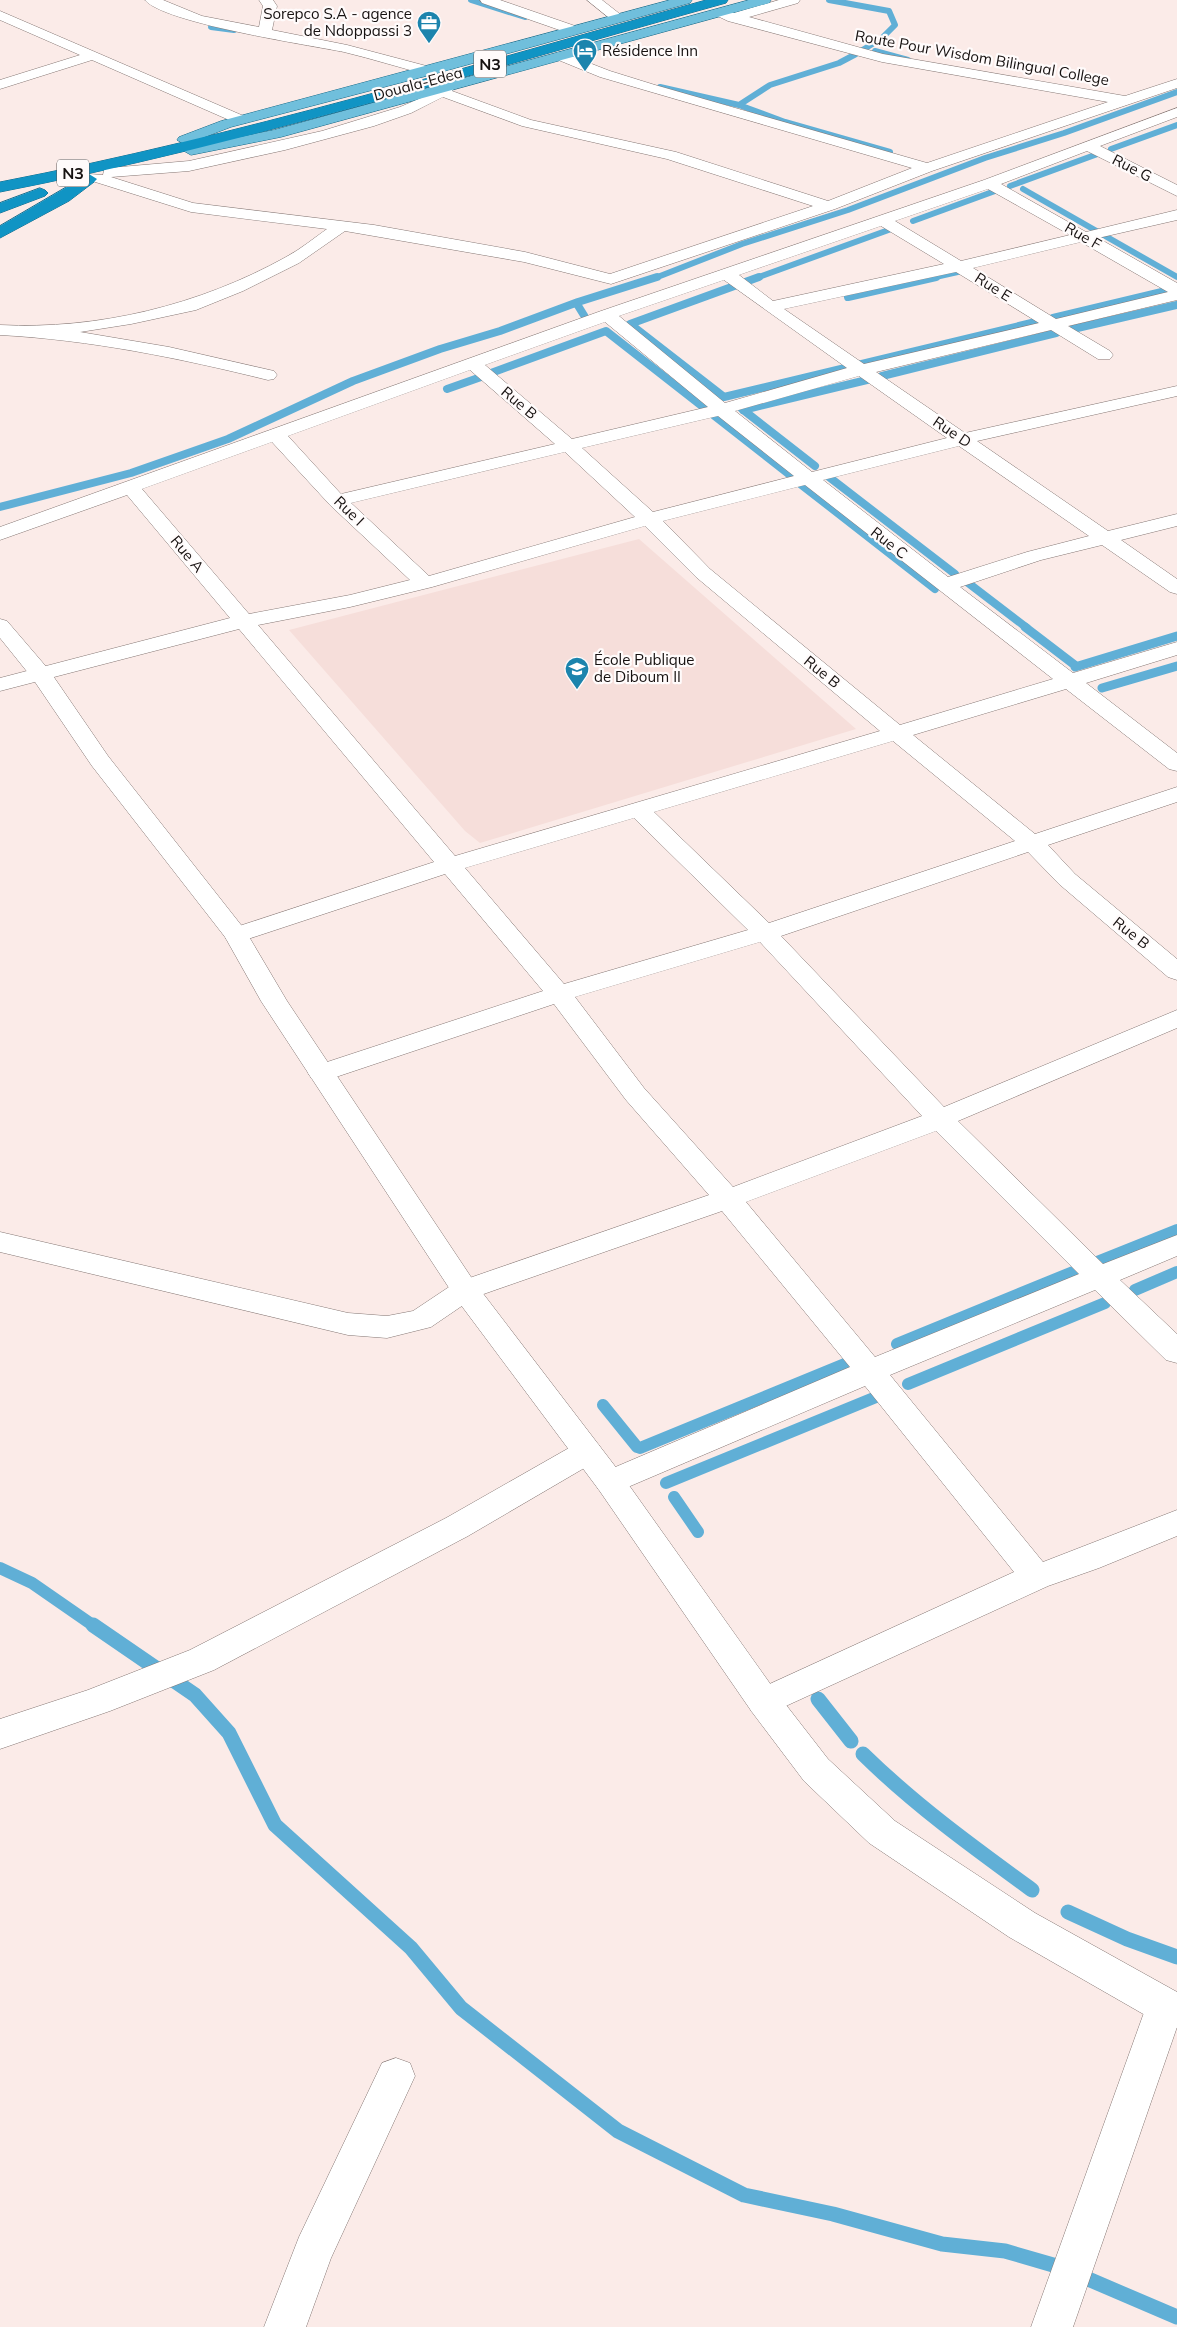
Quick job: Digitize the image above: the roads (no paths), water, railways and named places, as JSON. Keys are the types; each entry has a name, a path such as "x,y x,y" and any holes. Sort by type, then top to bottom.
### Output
{"highway":[{"name":"Douala-Edea","path":"0,208 184,149 719,6"},
{"name":"Douala-Edea","path":"0,188 62,176 146,154 184,149"},
{"path":"12,170 146,154"},
{"path":"0,233 63,198 97,176"}],"main road":[{"path":"184,149 194,135 241,120 429,71 618,18 665,2 685,0"},
{"path":"184,149 276,134 447,90 719,6 764,0"}],"street":[{"path":"152,0 199,19 347,49 429,71"},
{"path":"265,32 270,6 266,0"},
{"path":"487,0 573,30"},
{"path":"594,0 618,18"},
{"path":"733,18 793,0"},
{"name":"Route Pour Wisdom Bilingual College","path":"719,6 733,18 882,58 1125,100"},
{"path":"0,15 241,120"},
{"path":"0,85 94,55"},
{"path":"561,56 604,74 927,168"},
{"path":"97,176 191,207 342,226 525,258 611,279 829,206 927,168 1177,84"},
{"path":"97,176 187,166 314,138 391,115 447,90 527,123 671,155 829,206"},
{"path":"0,534 277,436 607,315 728,275 882,219 989,183 1177,112"},
{"name":"Rue G","path":"1086,145 1177,191"},
{"name":"Rue F","path":"989,183 1177,290"},
{"path":"770,307 960,266 1177,215"},
{"name":"Rue E","path":"882,219 1104,355"},
{"path":"35,332 131,319 190,306 293,260 342,226"},
{"name":"Rue D","path":"728,275 770,307 1177,588"},
{"path":"338,501 570,447 720,410 861,370 1177,295"},
{"name":"Rue C","path":"607,315 720,410 807,479 1177,764"},
{"path":"0,330 35,332 127,344 202,358 268,374"},
{"name":"Rue B","path":"473,364 570,447 703,573 752,616 1033,844 1074,886 1177,972"},
{"path":"0,685 244,621 350,601 425,583 649,520 963,439 1173,396"},
{"name":"Rue I","path":"277,436 338,501 425,583"},
{"name":"Rue A","path":"131,488 559,994 635,1094 728,1199 868,1372 1003,1533 1036,1577"},
{"path":"945,585 1034,556 1177,520"},
{"path":"0,625 41,675 111,776 236,935 274,1001 465,1290 610,1482 764,1702 816,1770 882,1832 1022,1925 1171,2009 1052,2327"},
{"path":"236,935 448,865 897,733 1177,648"},
{"path":"322,1073 559,994 765,933 1177,794"},
{"path":"638,809 765,933 940,1119 1098,1277 1177,1352"},
{"path":"0,1242 348,1324 387,1327 421,1320 465,1290 728,1199 940,1119 1177,1018"},
{"path":"610,1482 868,1372 1177,1245"},
{"path":"0,1734 98,1702 202,1660 457,1526 587,1452"},
{"path":"764,1702 1036,1577 1088,1559 1177,1522"},
{"path":"285,2327 313,2251 396,2076"}],"waterway":[{"path":"471,0 525,17"},
{"path":"829,0 889,11 895,25 882,38 861,51"},
{"path":"211,27 234,30"},
{"path":"875,51 908,60"},
{"path":"739,105 770,85 839,63 856,54"},
{"path":"660,87 739,105"},
{"path":"655,278 742,244 848,210 985,158 1064,133 1177,92"},
{"path":"739,105 785,122 890,152"},
{"path":"1111,149 1177,125"},
{"path":"1010,186 1103,152"},
{"path":"1023,189 1177,277"},
{"path":"913,221 995,191"},
{"path":"756,278 894,228"},
{"path":"931,278 962,271"},
{"path":"0,507 131,473 228,439 353,381 440,349 500,331 578,302 657,277"},
{"path":"759,277 630,324 724,397 1044,320"},
{"path":"848,297 936,277"},
{"path":"1053,318 1166,291"},
{"path":"577,304 585,317"},
{"path":"1073,329 1177,305"},
{"path":"491,373 606,331 790,475"},
{"path":"882,376 1056,333"},
{"path":"447,389 481,377"},
{"path":"743,410 871,379"},
{"path":"743,410 815,466"},
{"path":"829,477 955,574"},
{"path":"799,483 935,589"},
{"path":"963,579 1027,628"},
{"path":"1025,627 1076,666"},
{"path":"1075,667 1177,636"},
{"path":"1102,688 1177,666"},
{"path":"1097,1262 1177,1230"},
{"path":"897,1344 1073,1272"},
{"path":"1135,1290 1177,1272"},
{"path":"908,1384 1105,1303"},
{"path":"640,1448 852,1361"},
{"path":"666,1483 881,1395"},
{"path":"603,1405 637,1447"},
{"path":"674,1497 698,1532"},
{"path":"0,1568 32,1583 94,1626"},
{"path":"93,1625 195,1695 229,1733 275,1825 411,1948 461,2008 618,2131 744,2195 833,2214 942,2244 1005,2251 1060,2267 1177,2317"},
{"path":"818,1699 851,1741"},
{"path":"863,1754 903,1791 966,1842 1032,1890"},
{"path":"1068,1912 1127,1939 1177,1957"}],"place":[{"name":"Sorepco S.A - agence de Ndoppassi 3","path":"429,44"},
{"name":"Résidence Inn","path":"585,72"},
{"name":"École Publique de Diboum II","path":"577,690"}]}
